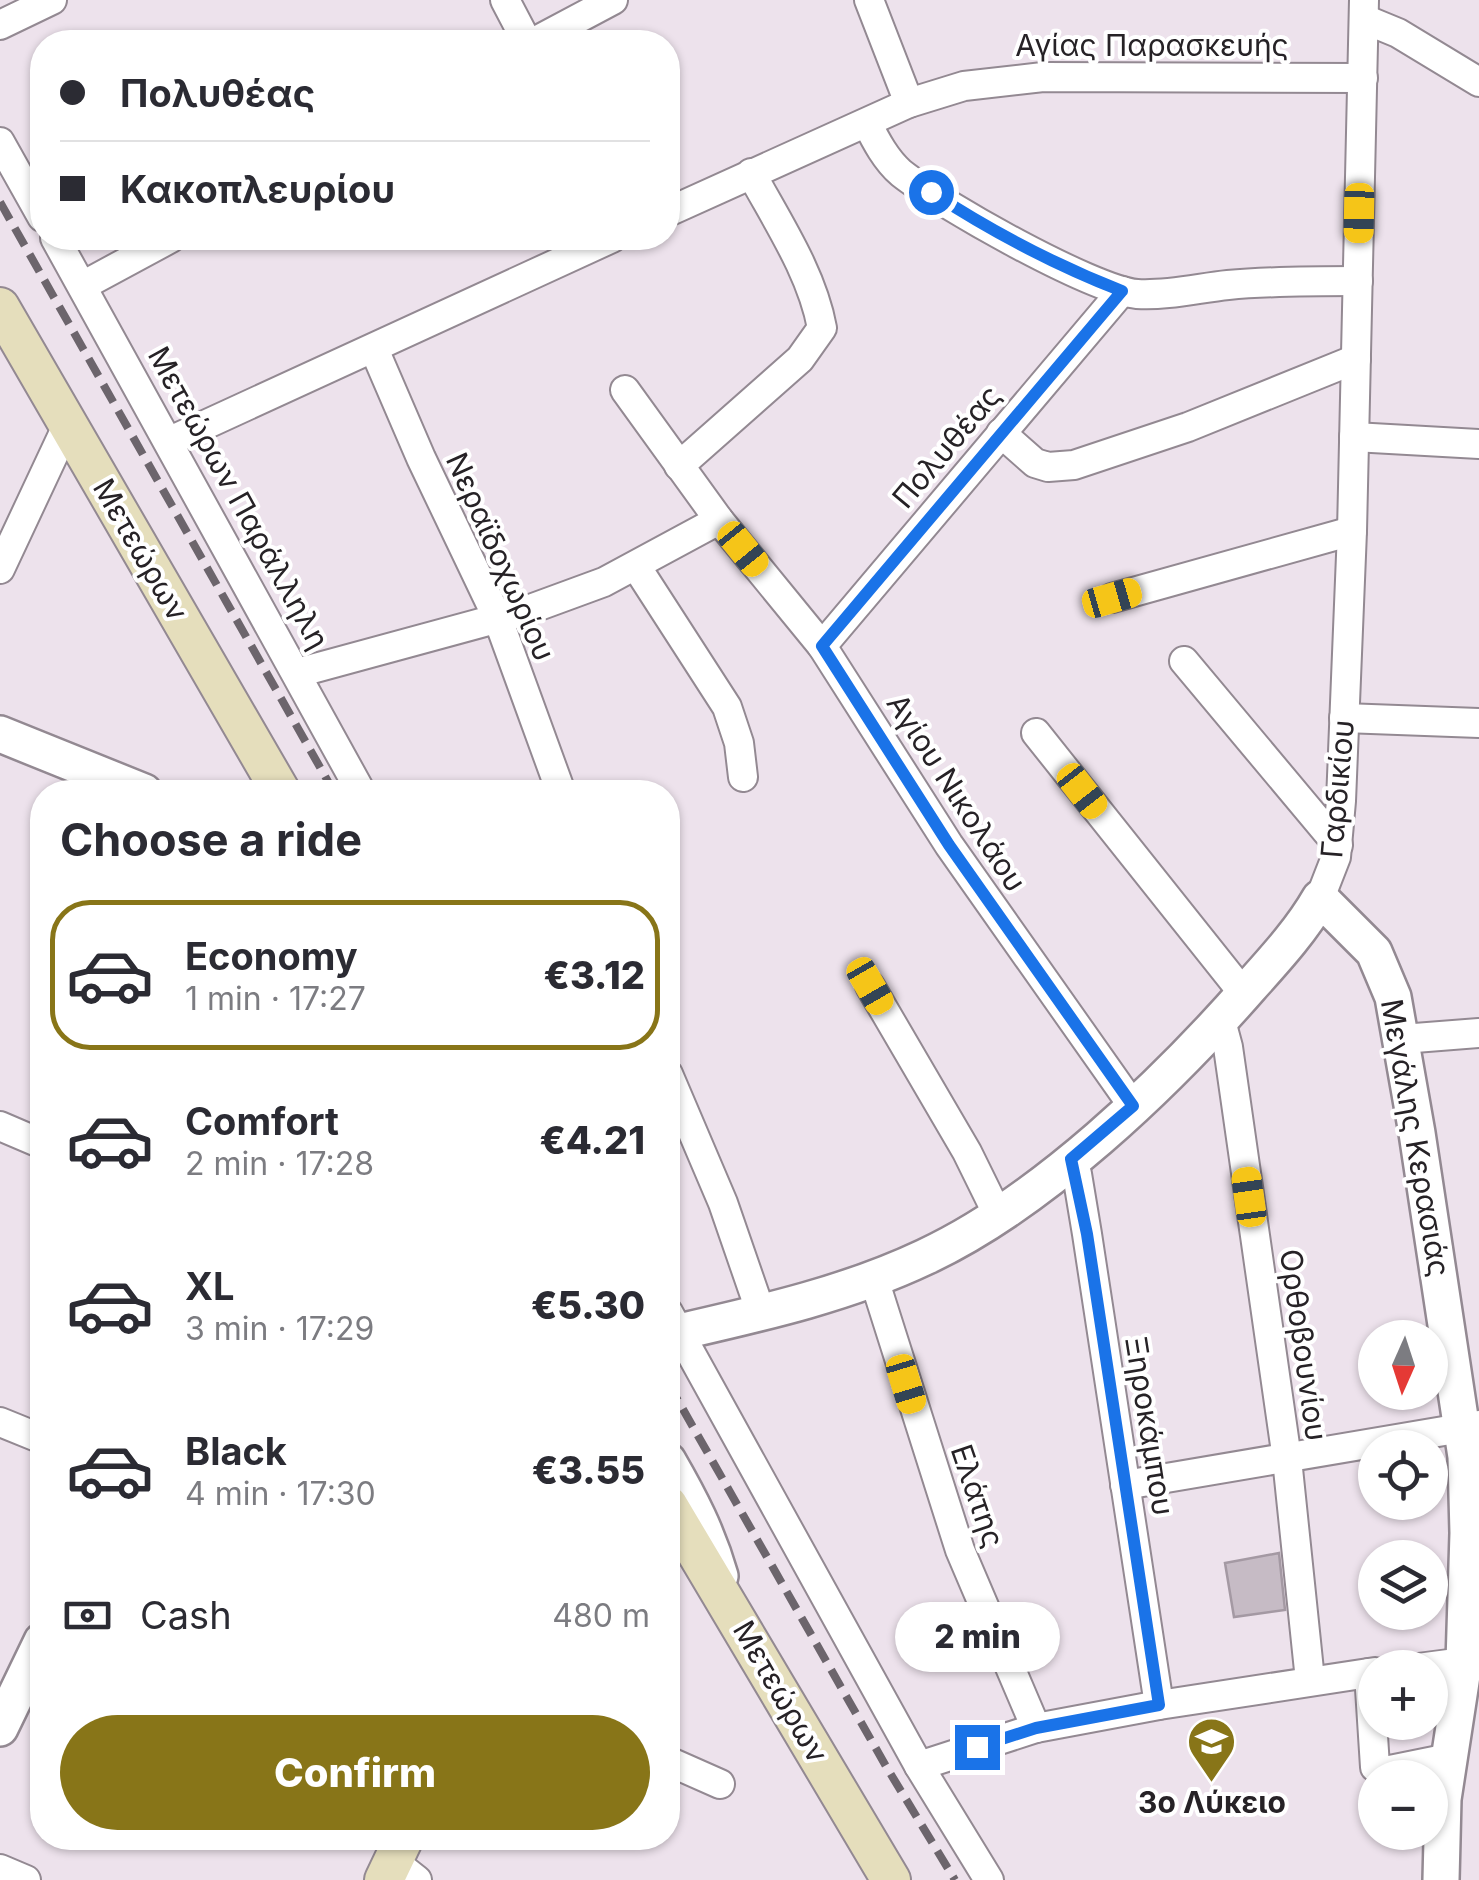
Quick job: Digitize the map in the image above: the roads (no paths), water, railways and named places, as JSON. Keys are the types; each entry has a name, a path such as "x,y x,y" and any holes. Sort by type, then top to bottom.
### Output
{"main road":[{"name":"Μετεώρων","path":"0,307 273,780"},
{"name":"Μετεώρων","path":"680,1524 892,1880"}],"street":[{"path":"0,25 52,0"},
{"path":"505,0 524,30"},
{"path":"554,30 613,0"},
{"path":"868,0 909,102"},
{"path":"1364,9 1479,82"},
{"name":"Γαρδικίου","path":"680,1327 761,1313 874,1279 928,1256 999,1217 1133,1106 1220,1021 1298,931 1320,898 1331,875 1338,844 1352,531 1364,9"},
{"name":"Αγίας Παρασκευής","path":"680,206 909,102 964,86 1043,76 1363,78"},
{"path":"867,124 882,152 900,172 1018,243 1122,291 1145,294 1271,282 1358,281"},
{"path":"0,142 30,196"},
{"path":"679,466 800,358 822,328 803,272 751,172"},
{"name":"Μετεώρων Παράλληλη","path":"62,250 355,780"},
{"path":"84,285 149,250"},
{"path":"170,440 586,250"},
{"name":"Πολυθέας","path":"822,646 1122,291"},
{"name":"Νεραϊδοχωρίου","path":"374,349 498,619 557,780"},
{"path":"1001,433 1035,463 1048,467 1074,465 1188,427 1356,359"},
{"name":"Αγίου Νικολάου","path":"625,390 719,520 822,646 949,845 1133,1106"},
{"path":"0,570 68,424"},
{"path":"1354,436 1479,444"},
{"path":"297,673 498,619 604,582 719,520"},
{"path":"1112,598 1352,531"},
{"path":"636,566 727,707 739,743 743,777"},
{"path":"1184,661 1338,844"},
{"path":"1344,718 1479,723"},
{"path":"1036,733 1244,994"},
{"path":"0,734 114,780"},
{"name":"Μεγάλης Κερασιάς","path":"1320,898 1374,952 1390,986 1470,1426 1468,1500 1473,1603 1442,1812 1440,1880"},
{"path":"870,986 999,1217"},
{"name":"Ορθοβουνίου","path":"1220,1021 1287,1459 1310,1680"},
{"path":"1402,1039 1479,1033"},
{"path":"680,1102 723,1203 761,1313"},
{"path":"0,1126 30,1139"},
{"name":"Ξηροκάμπου","path":"1071,1159 1082,1204 1159,1705"},
{"name":"Ελάτης","path":"874,1279 960,1550 1036,1728"},
{"path":"680,1347 919,1766 989,1880"},
{"path":"0,1422 30,1434"},
{"path":"1126,1486 1470,1426"},
{"path":"680,1484 709,1540 727,1601"},
{"path":"1448,1664 1464,1662"},
{"path":"0,1728 30,1666"},
{"path":"919,1766 1036,1728 1358,1675"},
{"path":"1373,1740 1374,1767 1385,1771 1450,1758"},
{"path":"680,1767 720,1784"},
{"path":"0,1869 26,1880"}],"railway":[{"path":"0,202 327,780"},
{"path":"680,1404 955,1880"}],"place":[{"name":"3ο Λύκειο","path":"1212,1784"}]}
